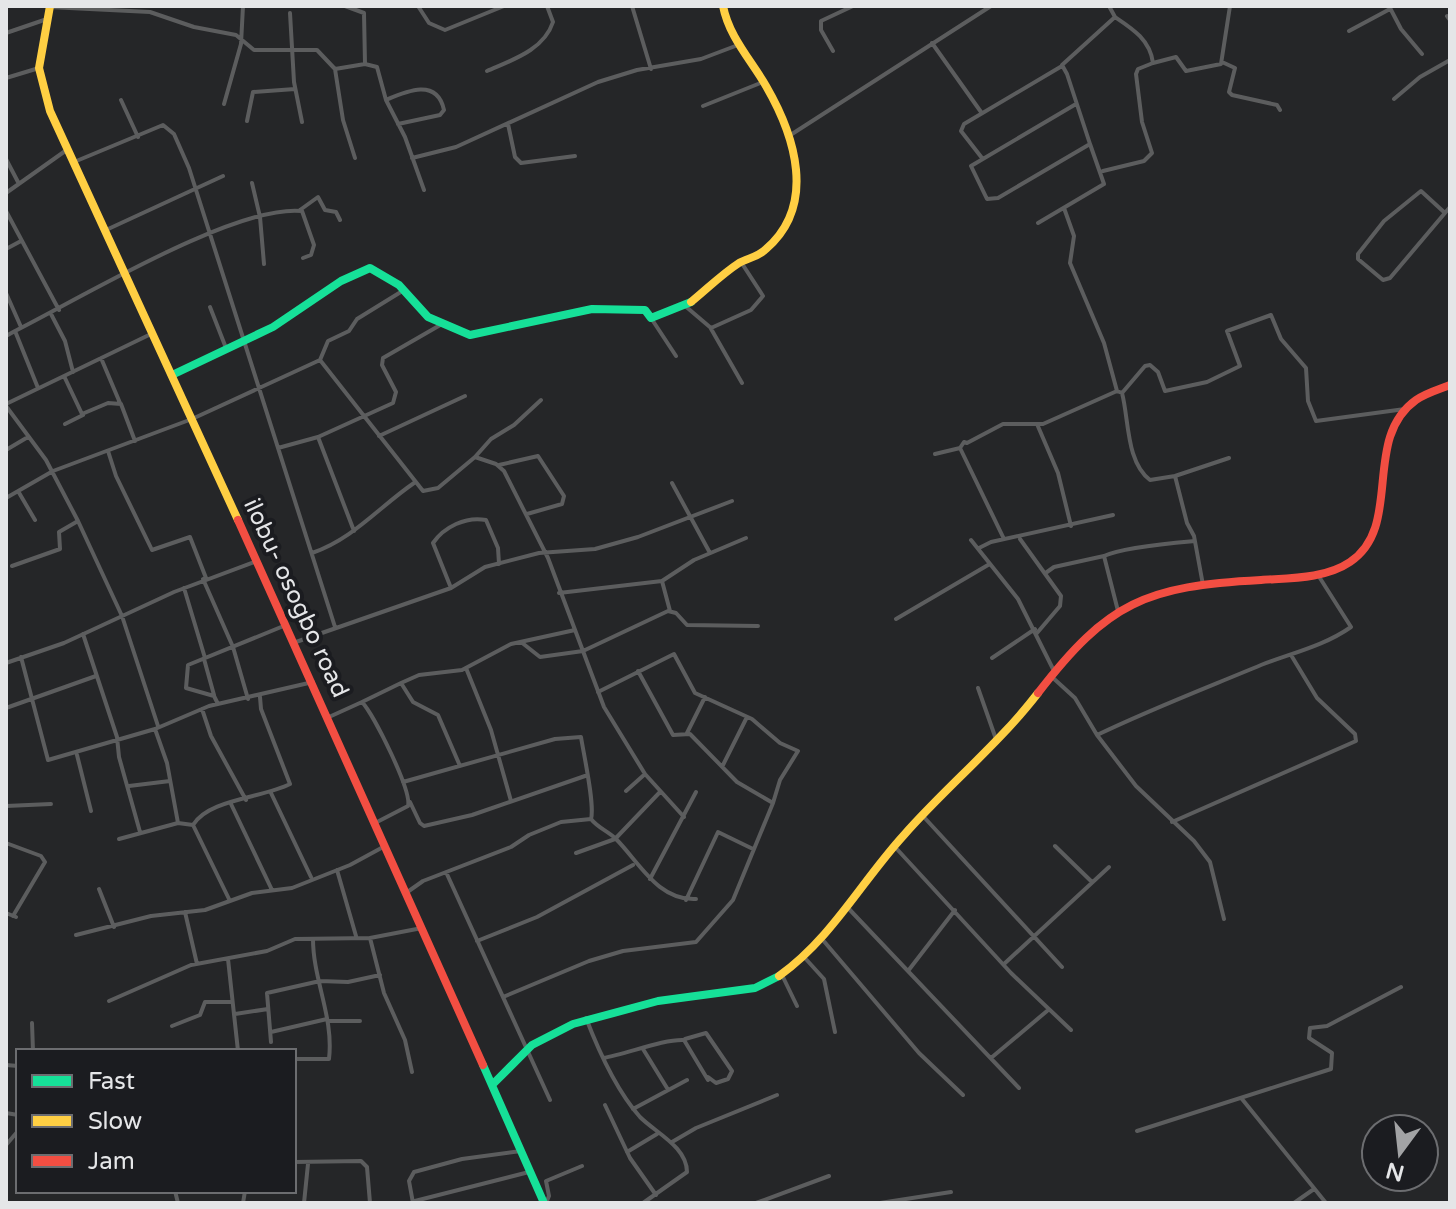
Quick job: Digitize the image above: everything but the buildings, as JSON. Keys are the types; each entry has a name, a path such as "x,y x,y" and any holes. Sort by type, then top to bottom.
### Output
{"street":[{"path":"50,6 83,11 130,8 242,38 254,50 317,50 335,69 343,120 355,158"},
{"name":"ilobu- osogbo road","path":"50,6 39,68 50,111 313,682 545,1203"},
{"path":"224,104 242,38 243,6"},
{"path":"345,6 364,13 365,64"},
{"path":"418,6 429,23 445,30 504,6"},
{"path":"487,71 520,57 544,37 553,24 547,6"},
{"path":"632,6 651,69"},
{"path":"651,318 682,304 687,305 741,262 750,260 774,243 792,213 798,159 792,134 727,27 723,6"},
{"path":"833,51 821,30 821,21 853,6"},
{"path":"792,134 979,9 991,6"},
{"path":"1109,6 1115,17 1136,31 1151,50 1153,63"},
{"path":"1222,62 1230,6"},
{"path":"1349,31 1389,8 1422,54"},
{"path":"290,13 295,89 302,122"},
{"path":"982,158 961,129 982,113 1062,66 1115,17"},
{"path":"6,33 47,19"},
{"path":"932,43 982,113"},
{"path":"412,158 456,147 581,88 701,59 738,45"},
{"path":"1103,171 1149,158 1152,153 1142,122 1136,74 1138,69 1153,63 1176,57 1186,71 1222,62 1235,68 1229,92 1232,95 1277,105 1280,110"},
{"path":"1394,99 1420,77 1450,60"},
{"path":"335,69 365,64 380,71 386,100 424,190"},
{"path":"1038,223 1103,186 1103,171 1062,66"},
{"path":"6,78 39,68"},
{"path":"703,106 763,82"},
{"path":"386,100 421,88 433,92 442,102 444,110 440,115 398,124"},
{"path":"247,121 253,92 295,89"},
{"path":"121,100 138,137"},
{"path":"1076,104 982,158 970,170 991,200 1090,144"},
{"path":"508,124 515,157 521,163 575,156"},
{"path":"74,162 163,125 171,128 209,232 335,627"},
{"path":"6,193 68,149"},
{"path":"6,159 18,182"},
{"path":"105,230 223,176"},
{"path":"252,183 260,217 264,264"},
{"path":"1445,213 1421,191 1384,221 1358,254 1358,259 1381,279 1390,278 1445,213 1450,207"},
{"path":"6,336 209,232 260,217 300,210 317,197 325,210 336,212 340,220"},
{"path":"1064,208 1074,236 1070,263 1104,343 1141,471 1150,480 1175,476 1229,458"},
{"path":"300,210 314,248 311,255 303,258"},
{"path":"6,211 59,310"},
{"path":"6,249 21,241"},
{"path":"710,327 751,310 762,300 763,293 750,280 741,262"},
{"path":"172,375 273,327 366,268 381,271 404,290 421,311 442,324 474,335 496,326 535,322 556,313 629,307 645,310 676,356"},
{"path":"6,498 53,471 192,419 320,360 328,341 349,331 357,319 404,290"},
{"path":"6,293 21,328"},
{"path":"682,304 710,327 742,383"},
{"path":"210,307 226,348"},
{"path":"51,314 65,341 73,372"},
{"path":"935,454 960,448 964,442 1003,424 1037,424 1120,392 1145,366 1150,365 1158,372 1165,391 1207,382 1237,368 1240,363 1227,331 1271,315 1281,339 1306,368 1308,401 1316,421 1405,409"},
{"path":"278,448 318,437 397,399 382,365 383,358 442,324"},
{"path":"15,331 38,388"},
{"path":"153,333 38,388 7,408 53,471 122,616 157,728 178,823"},
{"path":"101,358 135,441"},
{"path":"320,360 423,491 431,491 541,400"},
{"path":"64,376 80,412 85,414"},
{"path":"492,1085 526,1051 586,1018 659,1000 759,987 782,975 804,957 849,909 922,815 997,742 1096,627 1118,611 1203,585 1318,575 1356,560 1371,543 1386,447 1395,421 1405,409 1429,392 1450,385"},
{"path":"379,436 465,396"},
{"path":"65,424 108,403 121,404"},
{"path":"1037,424 1058,473 1071,526"},
{"path":"6,450 28,437"},
{"path":"318,437 354,531"},
{"path":"960,448 1004,539"},
{"path":"108,451 116,476 152,550 190,537 233,647 248,699"},
{"path":"475,457 498,465 535,455 564,496 562,504 527,514"},
{"path":"498,465 527,514 545,553 598,692 645,774 684,817"},
{"path":"1175,476 1203,585"},
{"path":"312,553 354,531 415,483"},
{"path":"672,483 692,514 710,553"},
{"path":"18,491 35,520"},
{"path":"294,643 451,588 485,567 545,553 595,549 732,501"},
{"path":"979,548 1004,539 1113,515"},
{"path":"451,588 433,543 448,528 468,521 486,520 498,548 499,564"},
{"path":"12,566 60,549 59,532 78,521"},
{"path":"559,593 662,581 710,553 746,538"},
{"path":"992,658 1036,631 1062,601 1047,572 1019,538"},
{"path":"971,540 1018,599 1036,631 1054,675 1075,698 1097,735 1136,786 1194,841 1210,862 1224,919"},
{"path":"1047,572 1054,567 1147,545 1159,547 1194,541"},
{"path":"1104,556 1118,611"},
{"path":"6,663 83,634 205,579 257,561"},
{"path":"896,619 988,565"},
{"path":"1097,735 1180,697 1308,646 1330,642 1352,626 1318,575"},
{"path":"662,581 670,611 687,625 758,626"},
{"path":"184,588 218,704"},
{"path":"521,642 545,658 583,651 670,611"},
{"path":"214,696 186,688 188,665 286,625"},
{"path":"328,718 419,675 445,674 466,668 497,650 575,630"},
{"path":"83,634 140,832"},
{"path":"503,997 589,961 623,951 696,942 733,900 780,780 798,751 780,743 747,717 705,697 689,685 674,654 598,692"},
{"path":"1172,822 1356,741 1355,734 1303,678 1291,655"},
{"path":"21,657 47,760 77,754 157,728 218,704 260,697 313,682"},
{"path":"466,668 498,755 511,801"},
{"path":"638,671 667,728 676,737 687,733 705,697"},
{"path":"6,708 96,676"},
{"path":"401,683 413,702 438,715 460,766"},
{"path":"978,688 997,742"},
{"path":"193,825 206,810 271,793 290,781 262,712 260,697"},
{"path":"362,702 424,826 585,776"},
{"path":"202,709 211,736 246,800"},
{"path":"722,766 747,717"},
{"path":"687,733 737,782 773,803"},
{"path":"403,782 555,739 581,737 585,776 595,807 591,819"},
{"path":"77,754 91,811"},
{"path":"626,791 645,774"},
{"path":"129,786 171,781"},
{"path":"576,853 615,839 660,792"},
{"path":"650,879 696,792"},
{"path":"271,793 311,877"},
{"path":"375,823 402,812 410,802"},
{"path":"6,806 51,804"},
{"path":"231,804 272,890"},
{"path":"922,815 1062,967"},
{"path":"406,893 423,881 561,822 591,819 615,839 633,864 650,879 686,900 696,899"},
{"path":"119,839 178,823 193,825"},
{"path":"193,825 229,899"},
{"path":"686,900 718,832 754,849"},
{"path":"6,843 41,856 45,862 15,917 6,913"},
{"path":"76,935 151,916 205,910 229,899 292,888 385,846"},
{"path":"1055,846 1092,882"},
{"path":"895,847 1048,1010 1071,1030"},
{"path":"477,941 537,917 633,864"},
{"path":"1004,964 1109,867"},
{"path":"337,870 357,937"},
{"path":"446,872 550,1100"},
{"path":"99,889 114,927"},
{"path":"849,909 1019,1088"},
{"path":"907,972 955,910"},
{"path":"185,912 197,964"},
{"path":"109,1001 197,964 267,951 295,939 370,938 422,928"},
{"path":"370,938 380,975 405,1040 412,1072"},
{"path":"296,1059 329,1060 328,1020 319,993 313,939"},
{"path":"822,939 919,1053 963,1095"},
{"path":"804,957 824,979 835,1032"},
{"path":"228,959 238,1049"},
{"path":"271,1042 267,993 320,981 348,982 380,975"},
{"path":"782,975 797,1006"},
{"path":"1137,1131 1331,1069 1332,1053 1309,1038 1310,1028 1327,1026 1401,987"},
{"path":"172,1026 200,1015 205,1002 232,1002"},
{"path":"234,1014 268,1009"},
{"path":"991,1058 1048,1010"},
{"path":"586,1018 603,1058 633,1109 657,1134 672,1142 687,1172 643,1203"},
{"path":"271,1032 328,1020 360,1021"},
{"path":"32,1023 33,1049"},
{"path":"603,1058 706,1033 732,1071 728,1079 716,1083 707,1078 684,1040"},
{"path":"643,1049 667,1088"},
{"path":"633,1109 667,1088 687,1080"},
{"path":"672,1142 696,1128 777,1095"},
{"path":"1242,1099 1326,1203"},
{"path":"605,1105 627,1152 656,1195"},
{"path":"627,1152 657,1134"},
{"path":"521,1151 462,1159 414,1172 409,1181 412,1201 531,1171"},
{"path":"304,1203 308,1164 313,1160 361,1161 367,1167 370,1203"},
{"path":"296,1162 308,1164"},
{"path":"545,1203 549,1196 546,1181 582,1166"},
{"path":"756,1203 829,1176"},
{"path":"1294,1203 1314,1189"},
{"path":"880,1203 951,1192"},
{"path":"921,1196 923,1203"}],"traffic: fast":[{"path":"172,375 273,327 341,281 370,268 399,285 428,317 470,335 592,309 645,310 651,318 691,302"},
{"path":"492,1085 532,1045 573,1024 658,1001 755,988 779,976"},
{"path":"483,1065 544,1203"}],"traffic: slow":[{"path":"50,6 39,68 50,111 238,520"},
{"path":"691,302 733,267 766,249 782,231 792,212 796,191 796,170 785,126 766,86 735,38 723,6"},
{"path":"779,976 815,945 888,853 1038,693"}],"traffic: jam":[{"path":"1038,693 1086,638 1109,619 1158,594 1221,583 1307,577 1329,572 1350,562 1366,546 1375,527 1385,459 1390,437 1400,417 1416,400 1450,385"},
{"path":"238,520 483,1065"}]}
